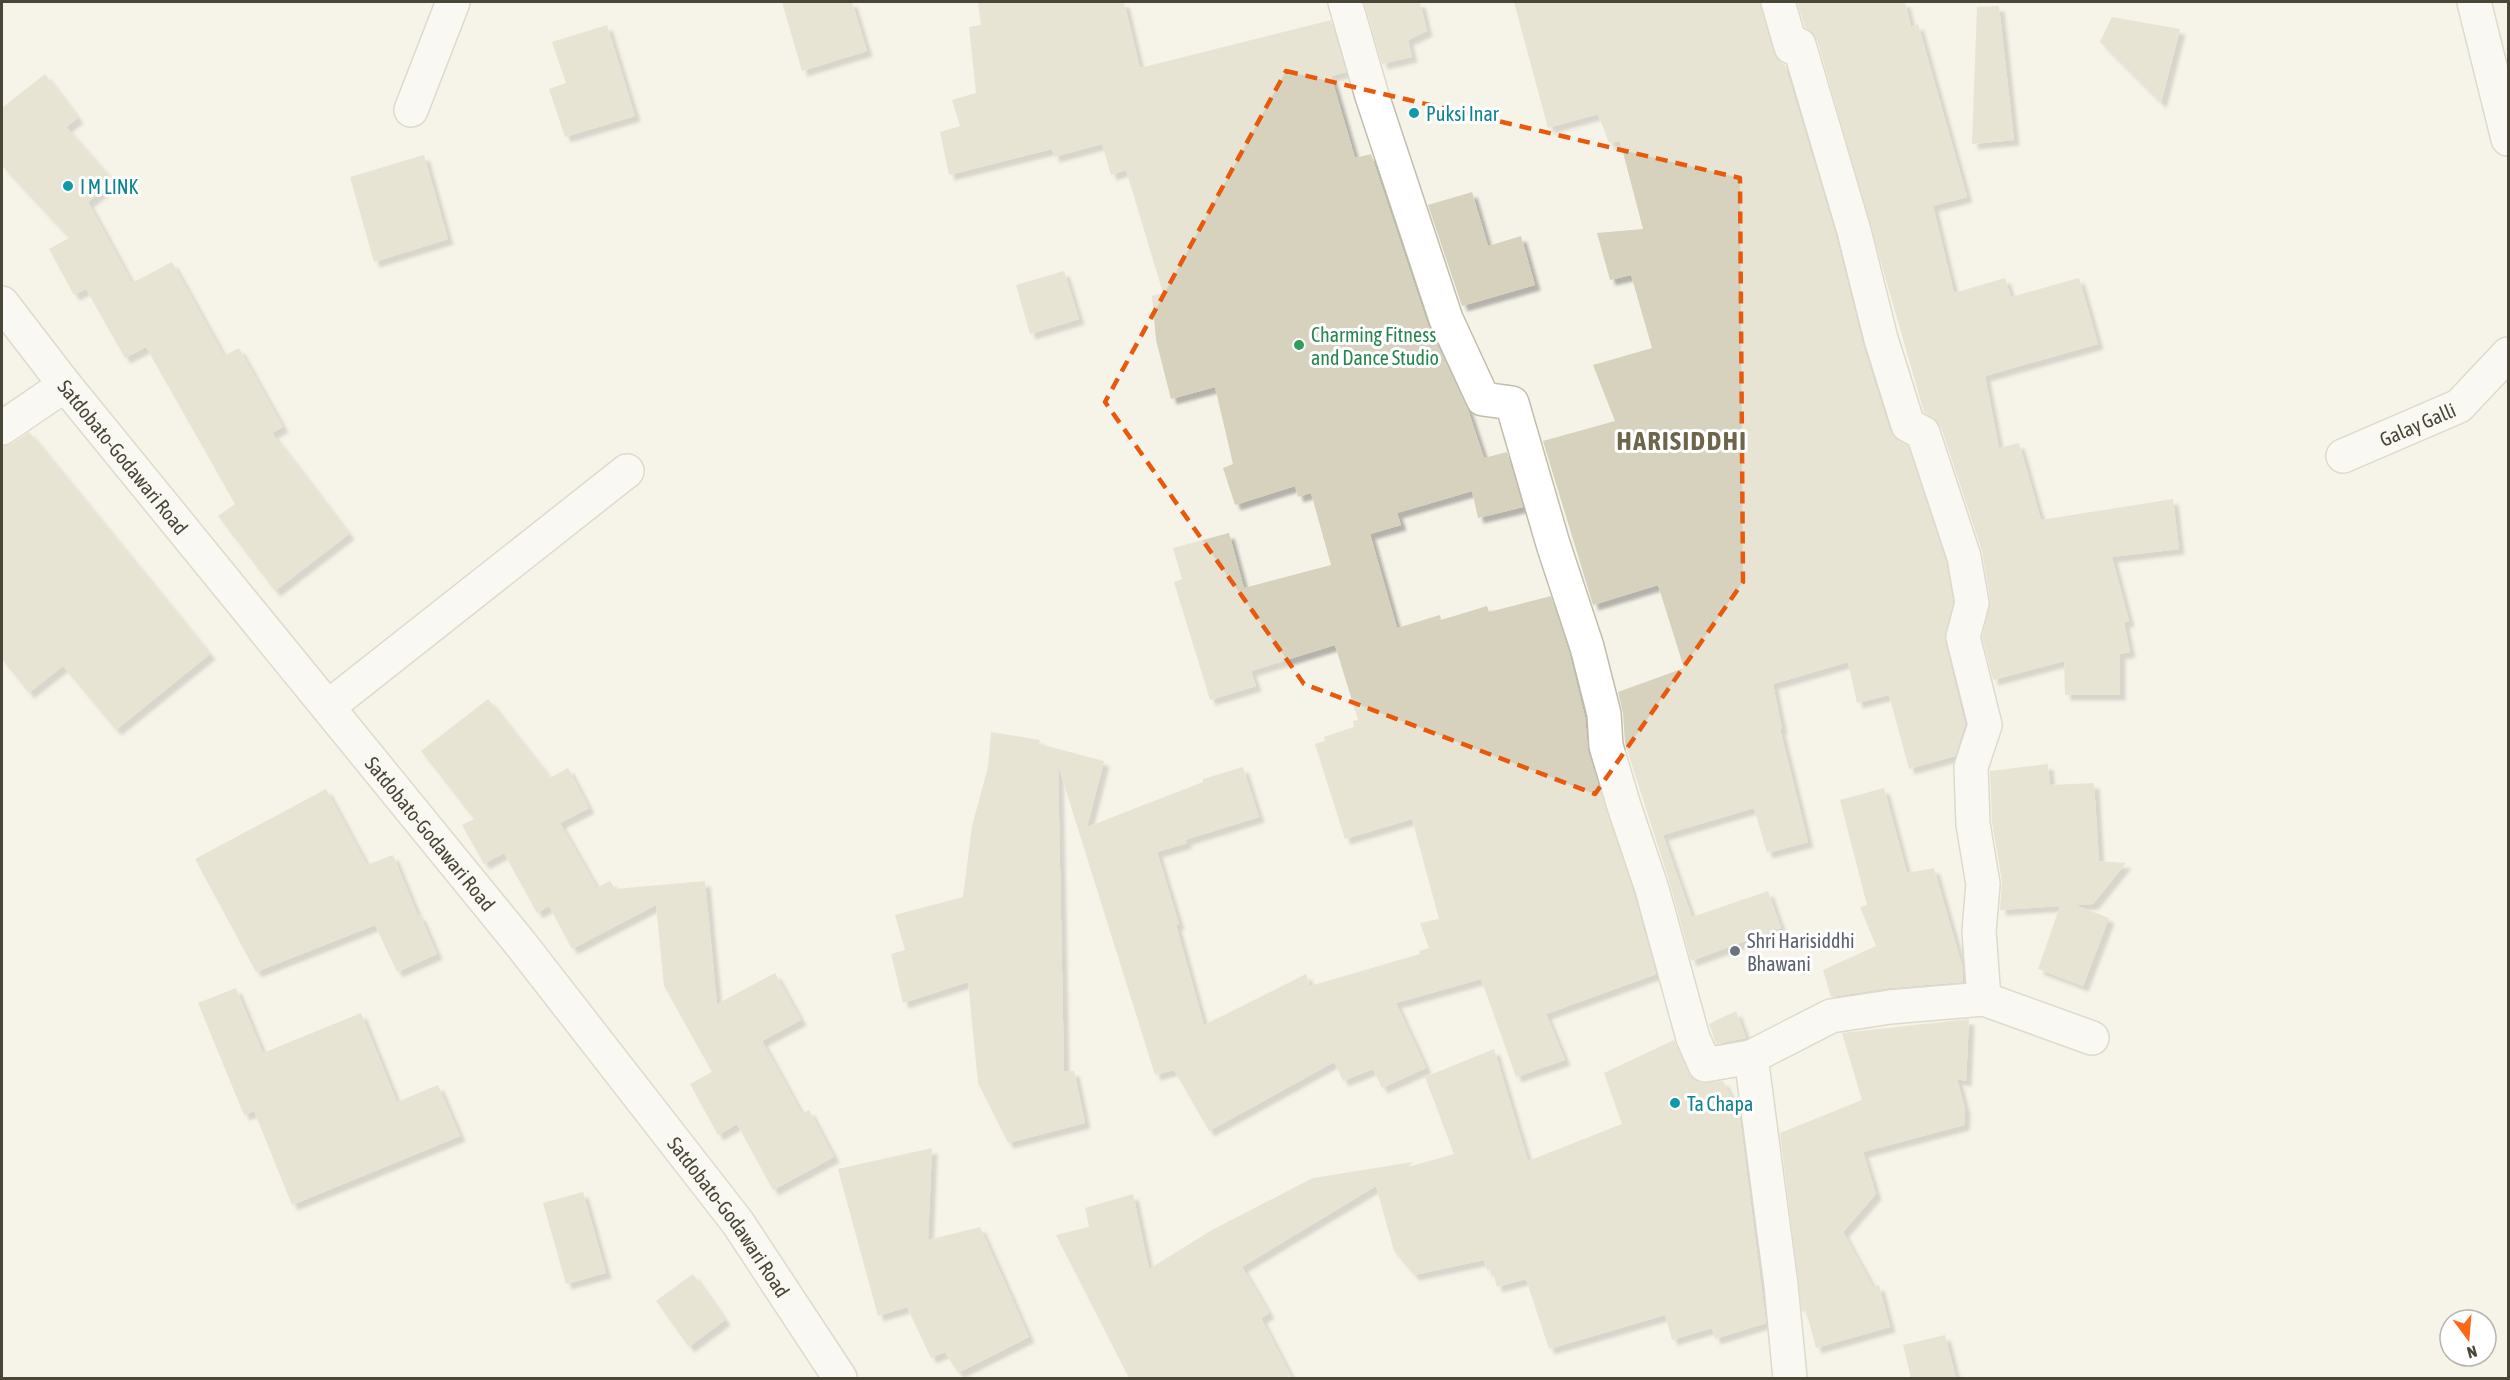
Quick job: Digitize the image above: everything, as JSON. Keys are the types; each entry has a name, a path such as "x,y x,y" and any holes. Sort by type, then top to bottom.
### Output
{"street":[{"path":"411,110 453,2"},
{"path":"1345,2 1372,96 1446,319 1483,399 1512,403 1553,544 1587,647 1604,714 1606,746 1652,889 1693,1038 1705,1065 1751,1057 1831,1016 1890,1007 1984,999 2092,1038"},
{"path":"1778,2 1791,47 1800,45 1854,231 1881,339 1908,425 1923,433 1964,557 1972,603 1963,637 1985,725 1971,767 1973,824 1983,884 1979,931 1984,999"},
{"path":"2474,2 2508,139"},
{"name":"Satdobato-Godawari Road","path":"2,303 64,385 520,943 738,1223 840,1378"},
{"name":"Galay Galli","path":"2343,456 2459,406 2508,354"},
{"path":"2,428 64,385"},
{"path":"328,707 627,471"},
{"path":"1751,1057 1781,1286 1790,1378"}],"highlighted area":[{"path":"1286,71 1740,178 1743,582 1595,794 1304,684 1105,402"}],"building":[{"path":"782,2 852,2 867,51 802,71"},
{"path":"978,2 1124,2 1140,68 1331,20 1346,72 1331,76 1355,158 1371,154 1428,325 1468,410 1484,458 1507,452 1523,507 1478,518 1472,491 1397,513 1401,525 1370,534 1397,628 1440,615 1441,620 1487,606 1489,612 1551,596 1569,652 1585,717 1588,751 1634,894 1656,974 1546,1014 1565,1060 1516,1077 1481,979 1396,1003 1426,1068 1382,1088 1373,1069 1343,1081 1334,1062 1209,1131 1174,1070 1155,1075 1058,765 1064,1071 1074,1071 1085,1123 1008,1143 978,1083 968,982 903,1003 891,954 905,950 895,915 963,897 972,826 988,767 991,732 1040,740 1039,744 1104,761 1087,827 1203,782 1203,779 1243,767 1259,817 1185,840 1187,843 1157,852 1179,924 1176,925 1204,1025 1306,974 1310,986 1420,954 1419,951 1429,948 1420,923 1439,919 1412,819 1345,839 1315,744 1325,741 1324,737 1354,727 1353,721 1358,720 1335,645 1251,671 1256,686 1210,700 1174,582 1182,579 1173,548 1229,533 1244,588 1331,565 1311,493 1298,497 1295,486 1235,505 1223,468 1233,464 1215,387 1171,399 1156,340 1152,296 1163,293 1126,170 1111,175 1102,144 1054,157 1052,149 949,175 940,132 960,126 952,100 976,93 969,27 981,25"},
{"path":"1364,2 1420,2 1427,31 1408,40 1412,57 1382,64"},
{"path":"1514,2 1760,2 1773,52 1777,60 1785,65 1836,236 1863,345 1890,431 1899,441 1908,446 1946,562 1953,602 1945,642 1965,724 1955,756 1909,769 1889,695 1857,703 1848,662 1773,684 1782,729 1780,729 1808,842 1767,853 1754,808 1663,835 1692,917 1768,891 1781,928 1691,961 1670,884 1625,743 1623,713 1618,692 1684,668 1658,585 1593,605 1543,441 1615,421 1593,365 1652,348 1631,275 1610,280 1597,233 1643,229 1620,141 1609,143 1598,114 1548,128"},
{"path":"1797,2 1905,2 1911,27 1918,24 1967,197 1933,206 1954,293 2005,278 2011,297 2079,278 2098,344 1985,376 1999,448 2019,443 2041,520 2173,499 2179,549 2112,557 2129,621 2124,622 2130,652 2120,654 2120,695 2065,695 2064,661 1993,680 1982,637 1990,600 1982,551 1941,427 1924,412 1817,40 1805,27"},
{"path":"1999,6 2014,140 1972,144 1977,7"},
{"path":"2112,17 2180,29 2161,103 2100,42"},
{"path":"607,25 635,116 565,137 549,89 566,83 552,42"},
{"path":"45,74 78,118 66,127 114,182 88,202 132,283 172,262 224,356 239,348 283,427 272,433 349,534 275,591 218,516 235,504 146,347 125,358 86,289 74,295 49,249 69,238 2,166 2,108"},
{"path":"424,155 448,239 374,262 350,177"},
{"path":"1472,192 1488,246 1521,236 1535,285 1462,306 1428,205"},
{"path":"1064,271 1079,319 1030,334 1016,285"},
{"path":"29,432 210,654 116,730 63,666 29,693 2,659 2,446 13,443"},
{"path":"488,699 550,778 568,768 589,808 560,823 597,888 610,881 615,889 705,881 717,1004 775,973 801,1020 762,1041 802,1114 809,1110 834,1157 773,1190 737,1124 718,1135 690,1084 712,1072 664,986 656,905 572,949 549,906 537,913 504,853 484,864 462,825 474,819 421,751"},
{"path":"2048,764 2050,785 2094,783 2099,861 2126,863 2093,904 2075,905 2109,918 2083,986 2038,969 2060,906 2000,910 2002,881 1992,822 1990,771"},
{"path":"1884,788 1907,873 1934,868 1963,969 1963,982 1888,988 1831,997 1823,970 1876,946 1860,907 1867,905 1840,800"},
{"path":"326,789 367,865 393,855 418,916 420,915 437,954 397,972 375,925 256,972 195,859"},
{"path":"236,988 263,1053 361,1013 397,1102 438,1085 460,1136 292,1205 254,1111 244,1115 198,1003"},
{"path":"1736,1011 1746,1038 1716,1044 1709,1024"},
{"path":"1969,1019 1966,1081 1957,1079 1965,1109 1964,1125 1863,1152 1876,1194 1843,1232 1873,1287 1879,1285 1890,1327 1816,1348 1806,1311 1802,1312 1780,1133 1862,1100 1842,1033"},
{"path":"1674,1040 1692,1079 1701,1083 1723,1081 1739,1112 1766,1323 1715,1339 1712,1328 1672,1340 1665,1315 1549,1349 1526,1279 1497,1287 1492,1269 1487,1271 1484,1260 1414,1275 1394,1251 1376,1186 1242,1267 1269,1313 1261,1318 1292,1378 1129,1378 1056,1235 1089,1227 1085,1208 1133,1194 1149,1269 1212,1230 1313,1178 1413,1162 1408,1167 1454,1154 1425,1077 1494,1049 1528,1161 1622,1124 1604,1073"},
{"path":"932,1148 928,1240 980,1227 1029,1337 958,1373 945,1352 931,1358 907,1307 878,1316 838,1169"},
{"path":"583,1192 606,1273 566,1284 543,1203"},
{"path":"693,1274 725,1320 689,1347 656,1301"},
{"path":"1945,1335 1956,1378 1911,1378 1903,1345"}],"place":[{"name":"Puksi Inar","path":"1414,113"},
{"name":"I M LINK","path":"68,186"},
{"name":"Charming Fitness and Dance Studio","path":"1299,345"},
{"name":"Shri Harisiddhi Bhawani","path":"1735,951"},
{"name":"Ta Chapa","path":"1675,1103"}],"district":[{"name":"HARISIDDHI","path":"1682,441"}]}
